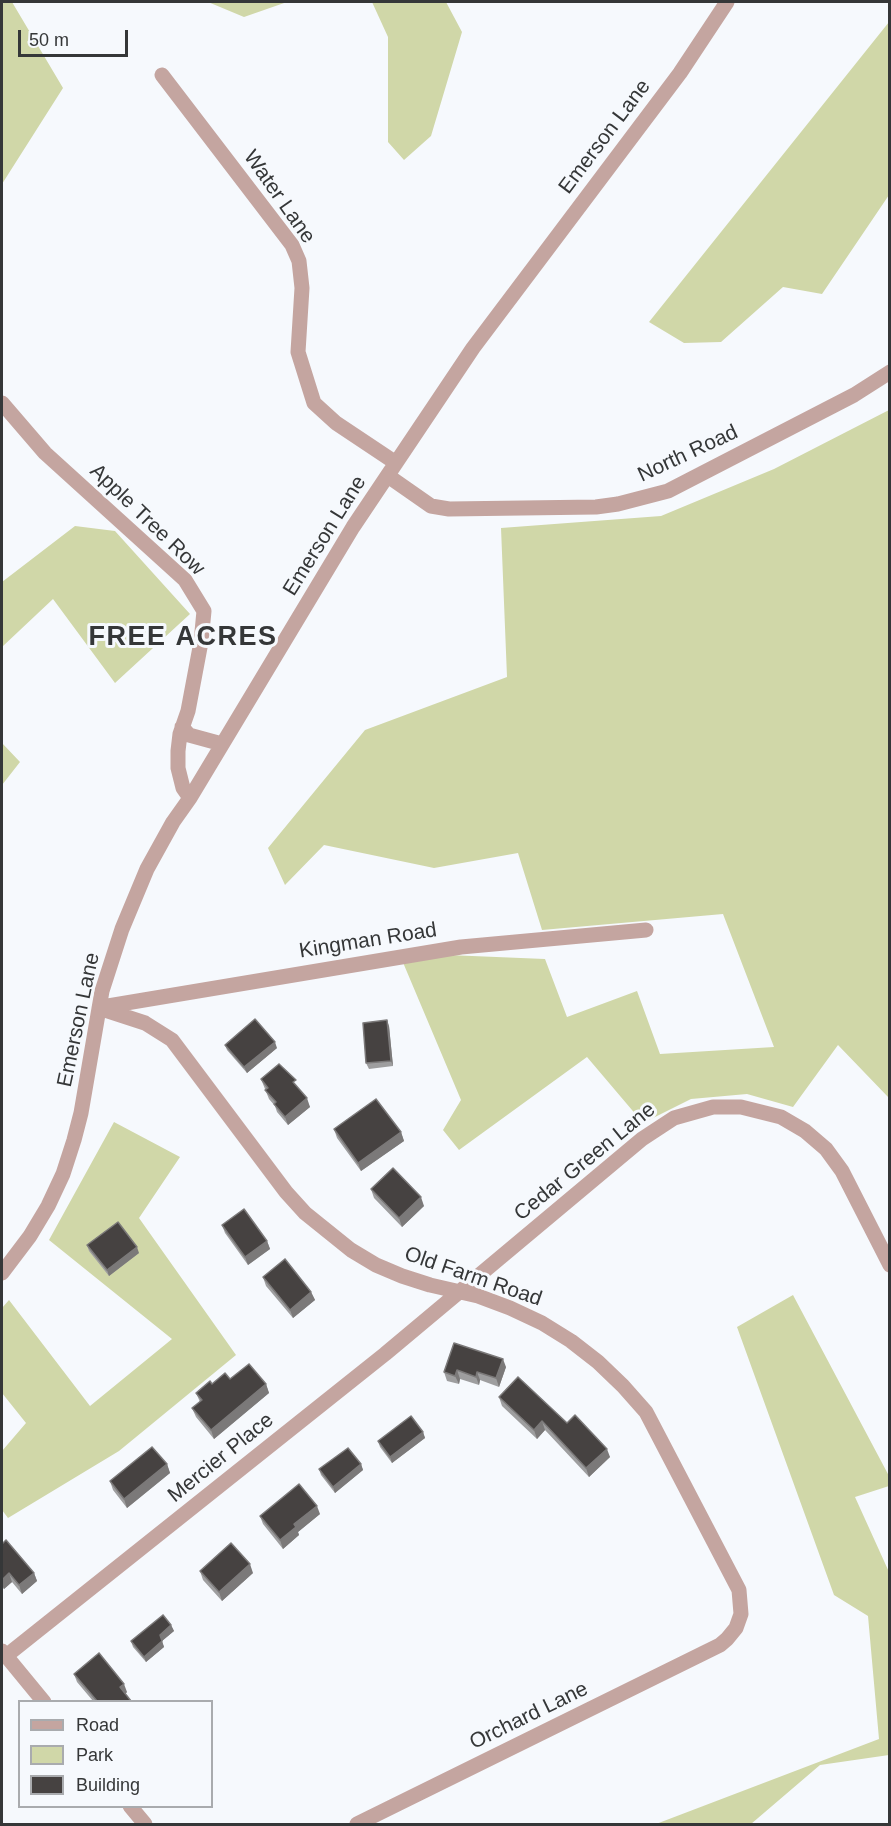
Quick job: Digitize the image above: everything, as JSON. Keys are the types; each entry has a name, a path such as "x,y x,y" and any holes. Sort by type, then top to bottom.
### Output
{"street":[{"name":"Emerson Lane","path":"2,1273 30,1236 63,1174 81,1113 102,991 122,929 139,889 173,822 190,798 353,527 473,348 680,73 727,2"},
{"name":"Water Lane","path":"162,75 292,245 299,261 302,288 298,352 314,403 392,470"},
{"name":"North Road","path":"392,470 431,506 449,509 596,507 618,504 668,491 854,395 890,372"},
{"name":"Apple Tree Row","path":"2,403 45,453 185,580 204,610 198,661 178,751 178,768 183,788 190,798"},
{"path":"182,727 189,735 222,744"},
{"name":"Kingman Road","path":"99,1008 461,947 646,930"},
{"name":"Old Farm Road","path":"99,1008 144,1023 172,1040 286,1192 305,1214 327,1233 351,1250 393,1272 510,1308 542,1323 571,1341 607,1370 646,1412 739,1590 741,1599 739,1621 732,1634 720,1645"},
{"name":"Cedar Green Lane","path":"460,1292 642,1139 662,1125 700,1110 727,1106 755,1109 781,1117 805,1131 826,1149 842,1171 890,1265"},
{"name":"Mercier Place","path":"4,1653 385,1354 460,1292"},
{"name":"Orchard Lane","path":"357,1824 720,1645"},
{"path":"4,1653 43,1700"},
{"path":"132,1808 145,1824"}],"green space":[{"path":"2,2 12,2 63,88 2,184"},
{"path":"208,2 287,2 244,17"},
{"path":"372,2 446,2 462,32 431,136 404,160 388,142 388,37"},
{"path":"889,22 889,195 822,294 783,287 721,342 684,343 649,322"},
{"path":"889,410 889,1098 838,1045 793,1107 747,1094 691,1099 643,1123 587,1057 459,1150 443,1130 461,1100 399,953 545,959 567,1017 637,991 660,1054 774,1047 723,914 542,930 518,853 434,868 324,845 285,885 268,848 365,730 507,677 501,528 661,516 774,469"},
{"path":"75,526 115,531 190,614 115,683 53,599 2,647 2,582"},
{"path":"2,743 20,762 2,785"},
{"path":"114,1122 180,1157 139,1218 236,1355 119,1451 8,1518 2,1510 2,1451 26,1423 2,1393 2,1308 9,1300 90,1406 172,1339 49,1240"},
{"path":"793,1295 889,1476 889,1486 855,1497 889,1572 889,1755 820,1765 751,1824 656,1824 879,1739 868,1616 834,1595 737,1327"}],"building":[{"path":"255,1019 275,1042 244,1067 225,1045"},
{"path":"387,1020 391,1061 366,1063 363,1023"},
{"path":"279,1064 296,1080 293,1082 307,1098 285,1117 265,1090 268,1088 261,1079"},
{"path":"376,1099 401,1132 358,1163 334,1129"},
{"path":"393,1168 421,1197 399,1218 371,1189"},
{"path":"244,1209 267,1241 245,1257 222,1225"},
{"path":"118,1222 137,1247 107,1270 87,1245"},
{"path":"285,1259 311,1292 290,1310 263,1277"},
{"path":"454,1343 503,1359 496,1378 477,1372 476,1377 457,1370 455,1376 444,1372"},
{"path":"249,1364 266,1384 211,1430 192,1408 202,1400 196,1393 210,1381 212,1384 225,1373 230,1379"},
{"path":"518,1377 567,1423 575,1415 607,1449 586,1468 542,1421 534,1430 499,1397"},
{"path":"411,1416 423,1432 390,1457 378,1441"},
{"path":"152,1447 167,1464 124,1499 110,1481"},
{"path":"348,1448 361,1464 333,1487 319,1469"},
{"path":"299,1484 317,1506 294,1524 296,1527 280,1540 260,1516"},
{"path":"6,1540 34,1573 19,1585 9,1573 2,1580 2,1544"},
{"path":"231,1543 250,1564 219,1592 200,1571"},
{"path":"163,1615 171,1625 160,1635 162,1641 144,1657 131,1641"},
{"path":"99,1653 124,1684 120,1687 130,1700 96,1700 74,1674"}],"district":[{"name":"FREE ACRES","path":"183,638"}]}
